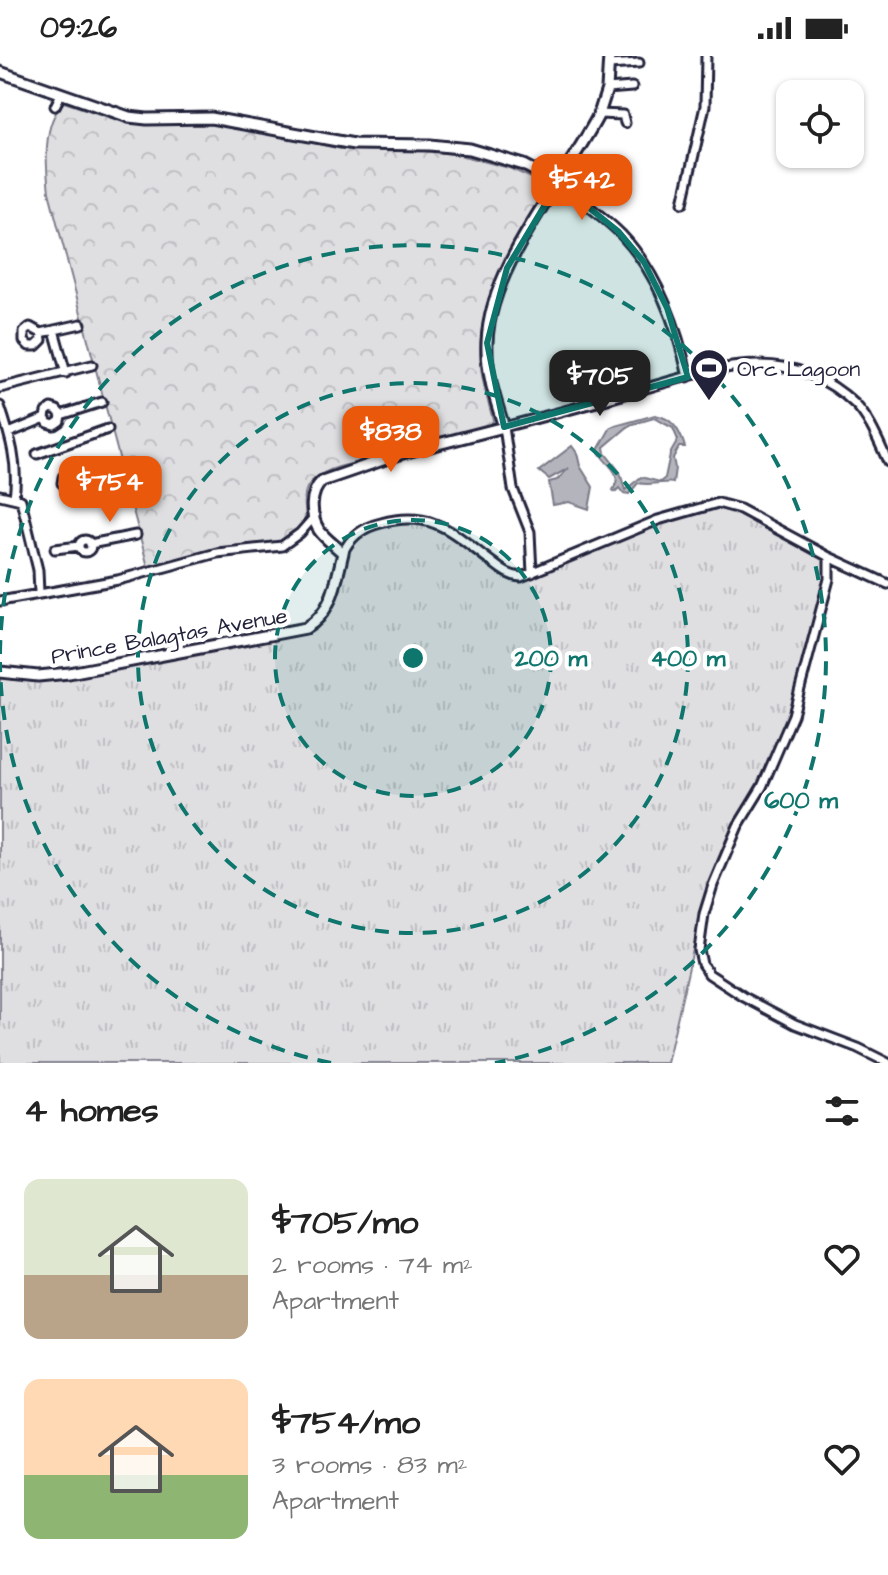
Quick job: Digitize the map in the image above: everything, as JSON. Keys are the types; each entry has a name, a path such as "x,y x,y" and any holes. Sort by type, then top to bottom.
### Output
{"main road":[{"path":"343,553 320,531 315,516 313,491 322,481 403,453 504,427 487,363 488,324 493,300 507,268 599,114 607,89 609,60"},
{"path":"0,72 112,113 137,118 211,118 354,144 470,149 524,165 558,183"},
{"name":"Prince Balagtas Avenue","path":"0,672 38,676 69,673 306,628 326,610 343,553"}],"street":[{"path":"683,203 705,106 706,56"},
{"path":"609,60 639,63"},
{"path":"607,89 632,87"},
{"path":"55,106 61,94"},
{"path":"599,114 623,115 625,123"},
{"path":"558,183 618,231 644,262 667,308 688,377"},
{"path":"41,333 81,324"},
{"path":"54,330 66,373"},
{"path":"532,573 530,532 513,489 504,427 735,365 756,363 791,367 831,384 862,412 888,462"},
{"path":"0,388 92,365"},
{"path":"9,433 45,418 51,408 61,415 102,402"},
{"path":"0,406 17,471 14,497"},
{"path":"37,454 108,429"},
{"path":"76,479 118,468"},
{"path":"0,495 21,500 38,570 39,593"},
{"path":"343,553 350,541 372,525 391,520 428,520 438,522 510,575 521,577 658,520 718,503 740,509 829,557 888,584"},
{"path":"0,601 118,580 217,553 282,546 300,533 315,516"},
{"path":"55,549 79,546 84,540 90,544 136,535"},
{"path":"829,557 829,579 793,715 762,787 738,826 713,885 704,914 699,950 702,964 709,974 744,997 795,1024 888,1063"}],"highlighted area":[{"path":"558,183 618,231 644,262 667,308 688,377 504,427 487,343 507,268"}],"green space":[{"path":"64,102 129,124 213,124 341,149 456,154 509,168 545,184 546,192 502,268 486,309 480,361 493,420 491,427 320,475 306,490 306,522 286,542 212,550 148,567 49,192 49,133 52,121"},
{"path":"719,507 730,509 820,554 825,557 828,568 806,669 790,715 775,751 727,838 708,884 667,1063 0,1063 0,676 38,680 318,623 350,547 357,538 380,524 425,524 441,529 503,574 528,576 663,523"}],"shaded area":[{"path":"655,415 671,422 685,447 679,447 673,458 673,483 638,483 629,494 619,488 615,492 615,473 598,450 611,427","holes":["654,418 673,428 678,440 670,454 665,478 660,482 641,477 625,490 620,472 604,447 630,425"]},
{"path":"572,446 593,487 589,509 569,502 553,505 549,482 557,480 569,468 549,479 539,471"}],"place":[{"name":"Orc Lagoon","path":"709,402"}]}
